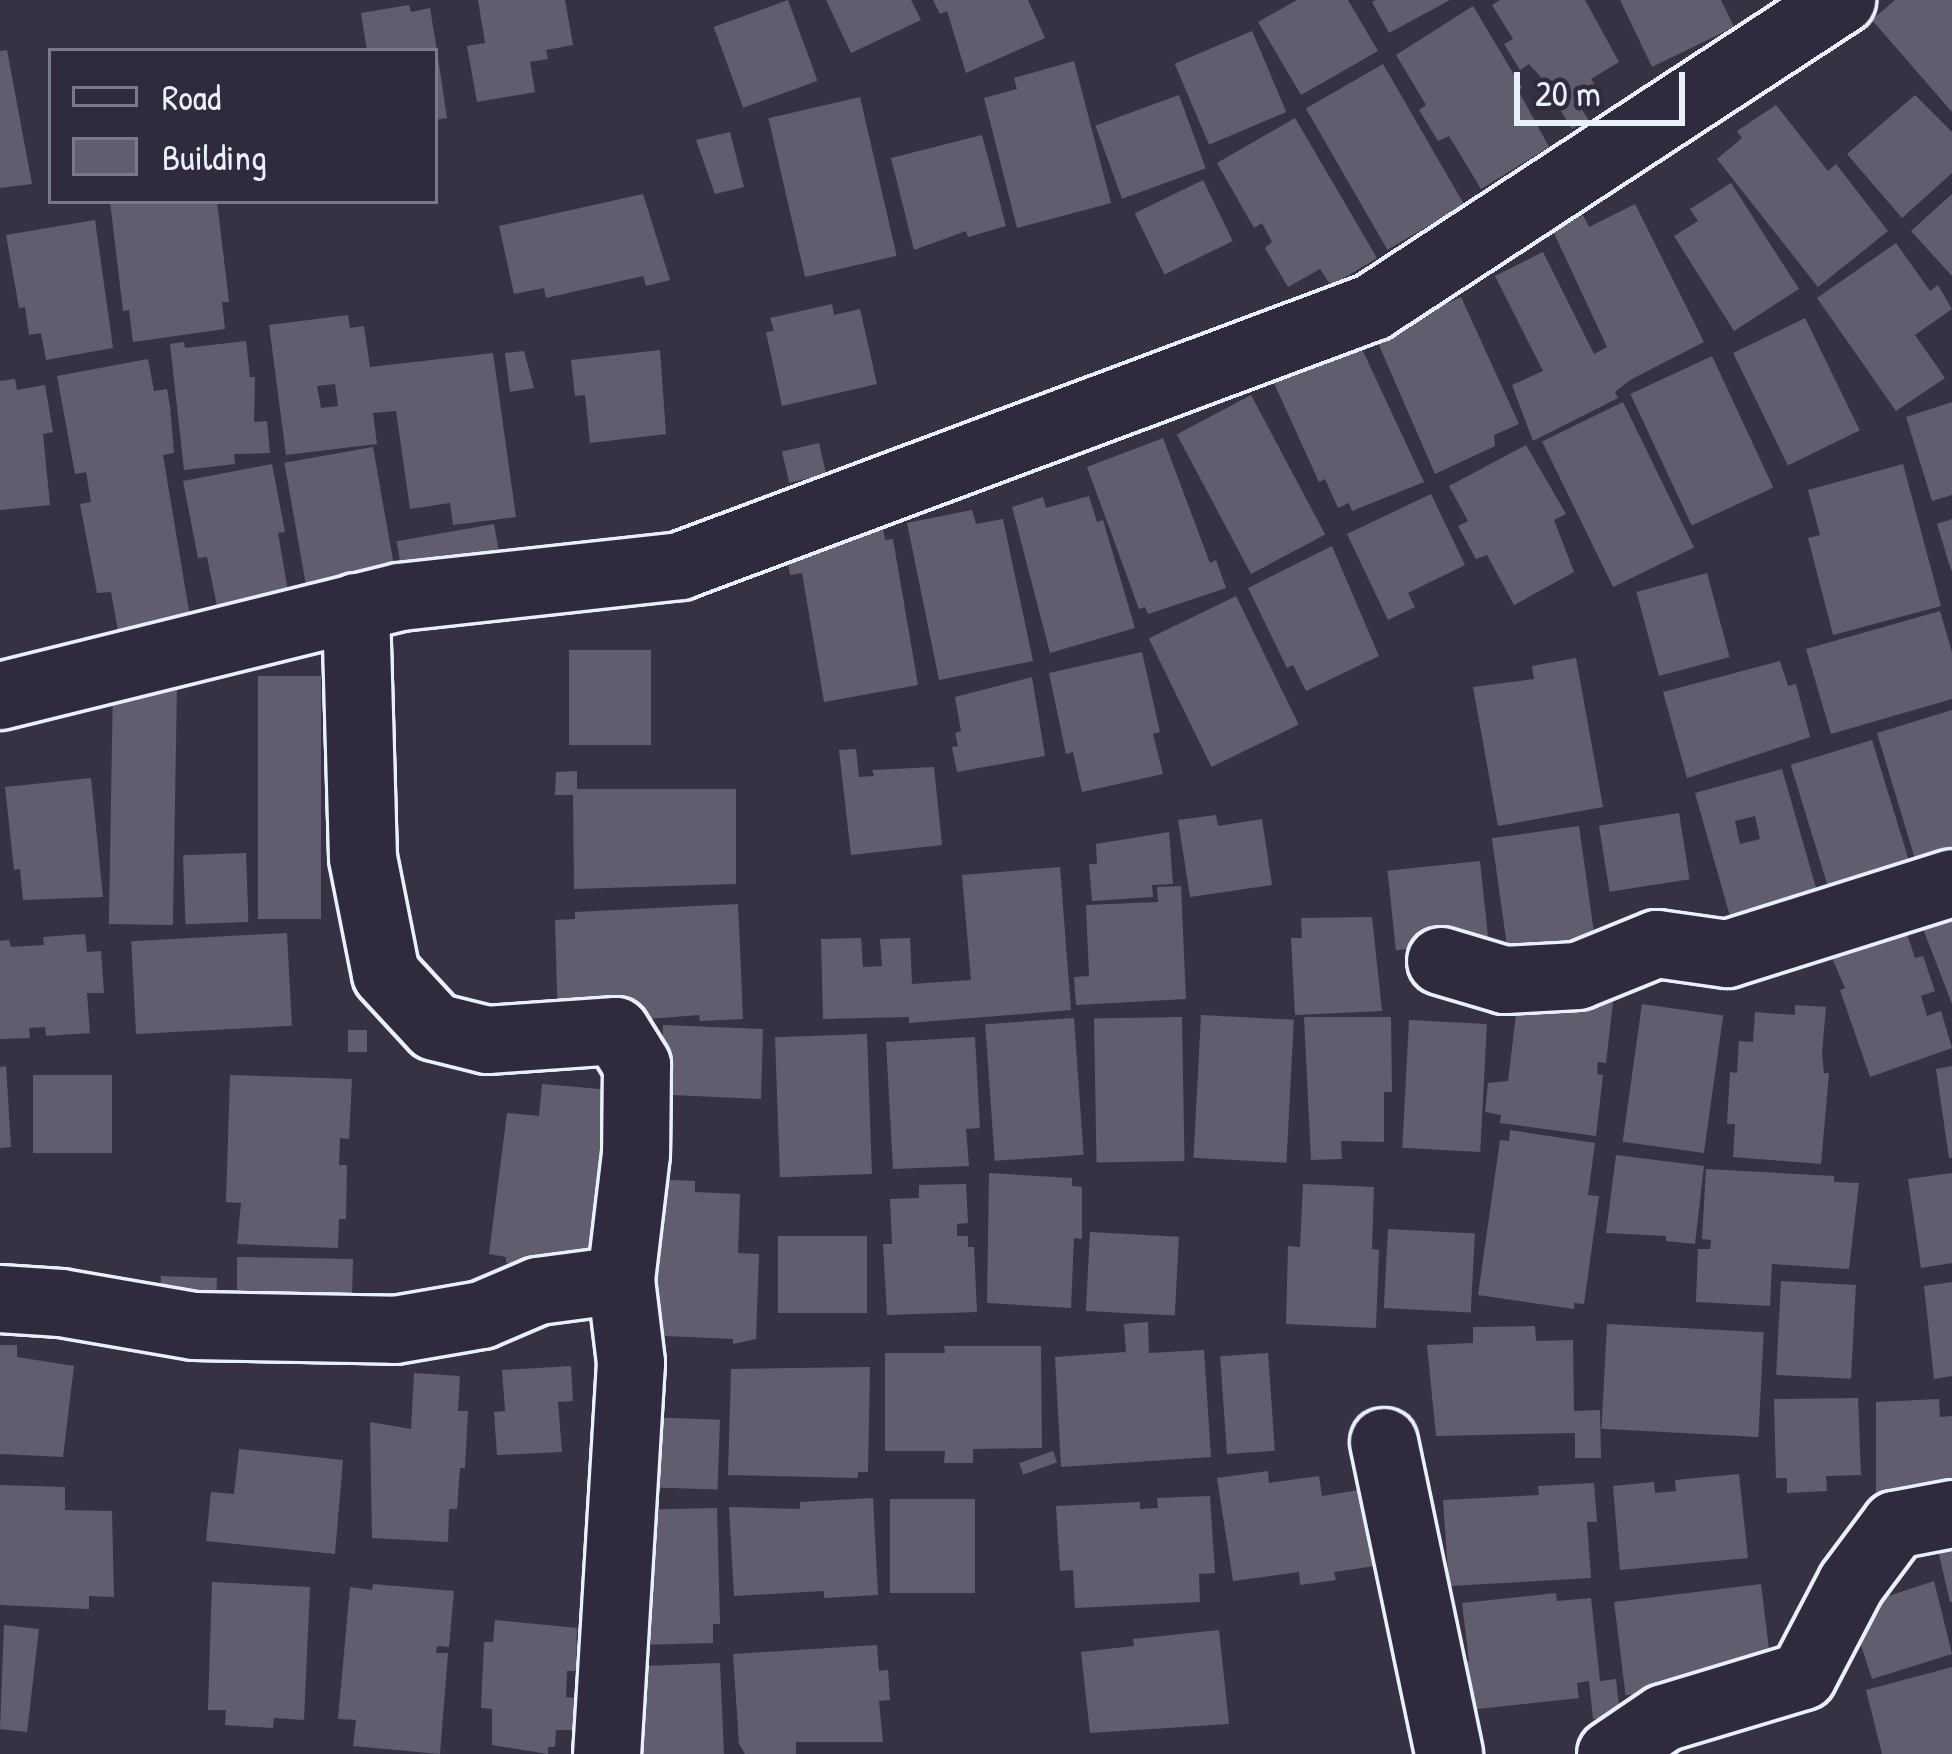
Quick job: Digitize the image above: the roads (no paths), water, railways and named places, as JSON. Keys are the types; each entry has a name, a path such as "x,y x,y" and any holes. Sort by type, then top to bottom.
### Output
{"street":[{"path":"0,696 356,607 680,566 1373,307 1842,0"},
{"path":"356,607 363,858 386,974 435,1027 487,1040 616,1031 638,1065 636,1154 621,1280 632,1364 607,1754"},
{"path":"1441,961 1504,980 1578,976 1657,944 1727,954 1952,883"},
{"path":"0,1299 61,1303 194,1326 394,1330 482,1315 538,1291 621,1280"},
{"path":"1384,1442 1449,1754"},
{"path":"1610,1754 1664,1718 1803,1676 1852,1584 1895,1525 1952,1514"}]}
